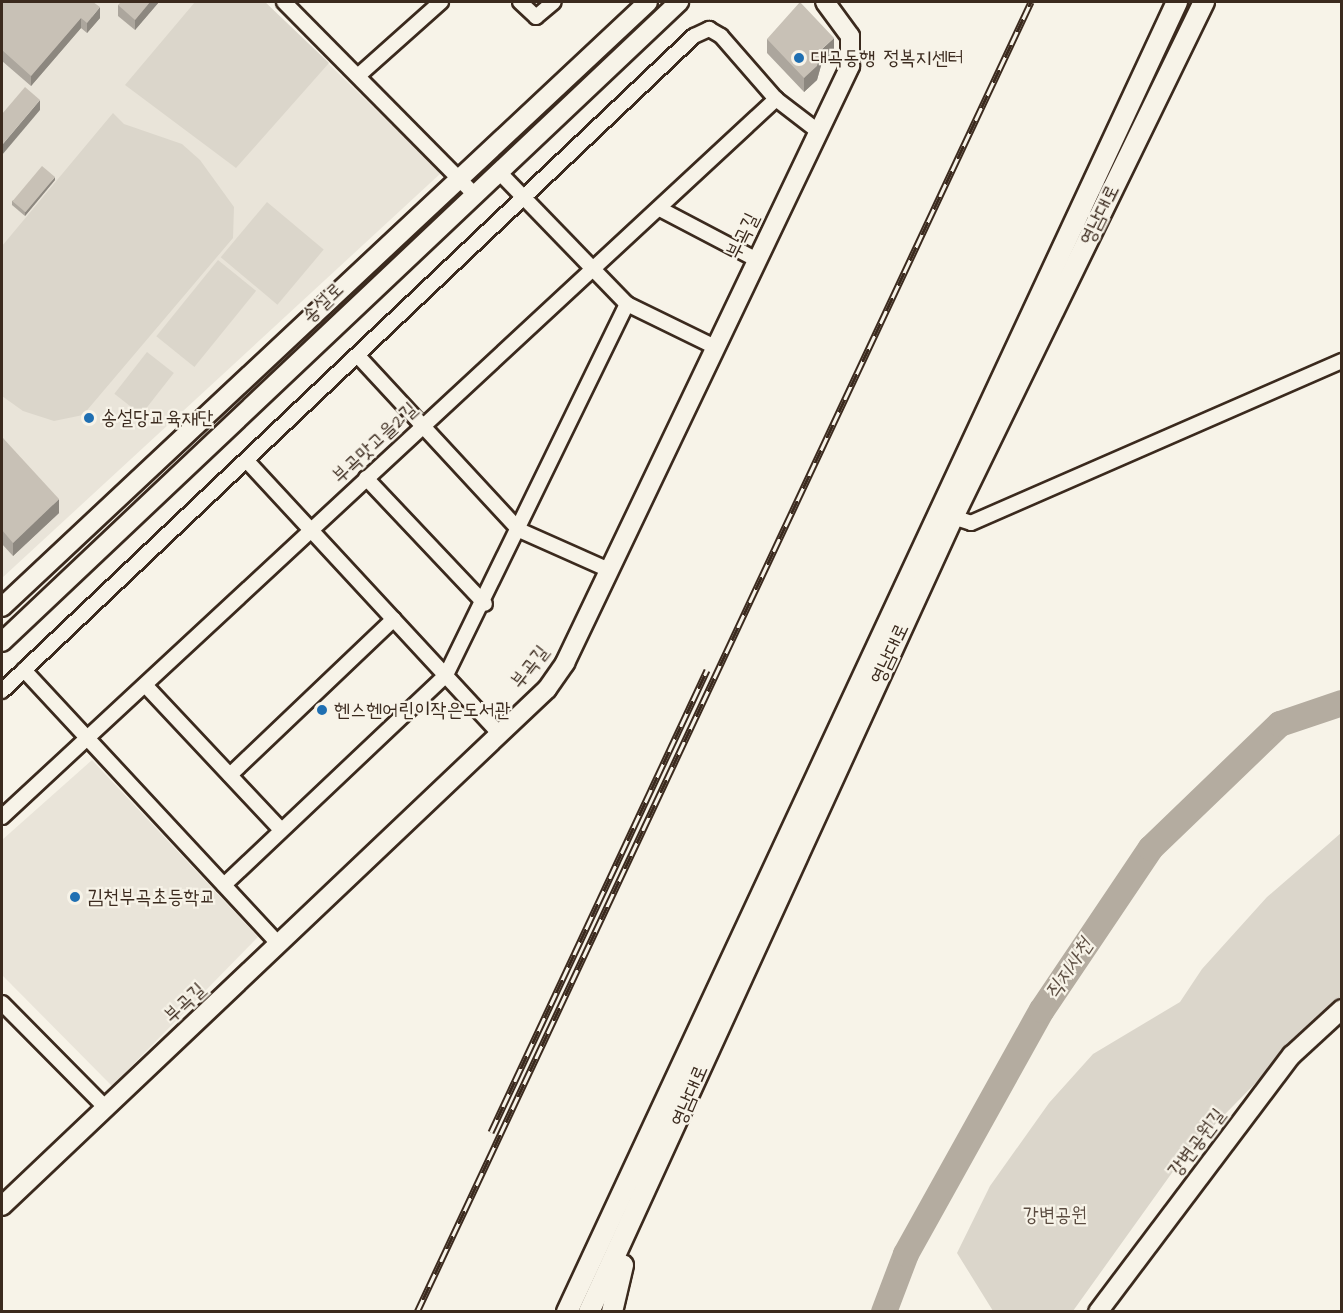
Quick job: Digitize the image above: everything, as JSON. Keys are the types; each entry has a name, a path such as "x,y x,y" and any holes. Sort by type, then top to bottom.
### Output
{"main road":[{"name":"영남대로","path":"567,1311 1177,2"},
{"name":"영남대로","path":"590,1311 661,1166 737,982 953,518 1204,2"},
{"path":"612,1311 619,1274 661,1166"}],"street":[{"path":"284,2 359,75 474,194"},
{"path":"359,75 441,2"},
{"path":"520,2 536,17 554,2"},
{"name":"송설로","path":"2,607 648,2"},
{"name":"송설로","path":"2,642 679,2"},
{"name":"부곡길","path":"2,1206 546,690 565,663 850,66 850,36 825,2"},
{"path":"2,691 359,357 694,36 709,30 776,99 819,132"},
{"name":"부곡맛고을2길","path":"2,818 89,740 366,478 596,269 776,99"},
{"path":"498,171 596,269 627,304 715,347"},
{"path":"660,209 757,260"},
{"path":"224,885 446,675 485,604 627,304"},
{"path":"359,357 424,424 519,530 609,570"},
{"path":"953,518 971,523 1341,361"},
{"path":"247,461 500,734"},
{"path":"366,478 485,604"},
{"path":"230,776 394,619"},
{"path":"24,670 279,944"},
{"path":"146,686 282,830"},
{"path":"2,1003 106,1108"},
{"name":"강변공원길","path":"1098,1311 1292,1055 1341,1009"}],"shaded area":[{"name":"송설당교육재단","path":"2,2 265,2 441,173 2,578"},
{"path":"92,760 258,937 112,1086 2,975 2,840"}],"green space":[{"path":"195,2 265,2 329,63 236,168 125,85"},
{"path":"113,113 124,124 182,144 200,160 234,207 233,238 83,415 54,421 23,411 2,396 2,246"},
{"path":"267,202 324,250 277,305 221,257"},
{"path":"218,260 256,291 194,367 156,336"},
{"path":"147,352 174,373 141,415 114,394"},
{"name":"강변공원","path":"1341,833 1341,996 1184,1156 1073,1311 993,1311 957,1253 990,1186 1049,1103 1093,1054 1180,1002 1202,969 1267,897"}],"building":[{"path":"2,2 93,2 100,7 87,23 81,18 31,76 2,50"},
{"path":"121,2 150,2 135,20 118,5"},
{"name":"대곡동행 정복지센터","path":"800,2 834,38 822,49 817,66 804,78 767,39"},
{"path":"25,87 40,100 2,145 2,114"},
{"path":"42,166 55,177 25,212 12,201"},
{"path":"2,437 59,499 13,543 2,530"}],"waterway":[{"name":"직지사천","path":"884,1312 906,1254 1042,1010 1151,848 1280,724 1342,703"}],"railway":[{"path":"417,1312 1031,2"},
{"path":"491,1132 707,670"}],"place":[{"name":"대곡동행 정복지센터","path":"799,58"},
{"name":"송설당교육재단","path":"89,418"},
{"name":"헨스헨어린이작은도서관","path":"322,710"},
{"name":"김천부곡초등학교","path":"75,897"}]}
